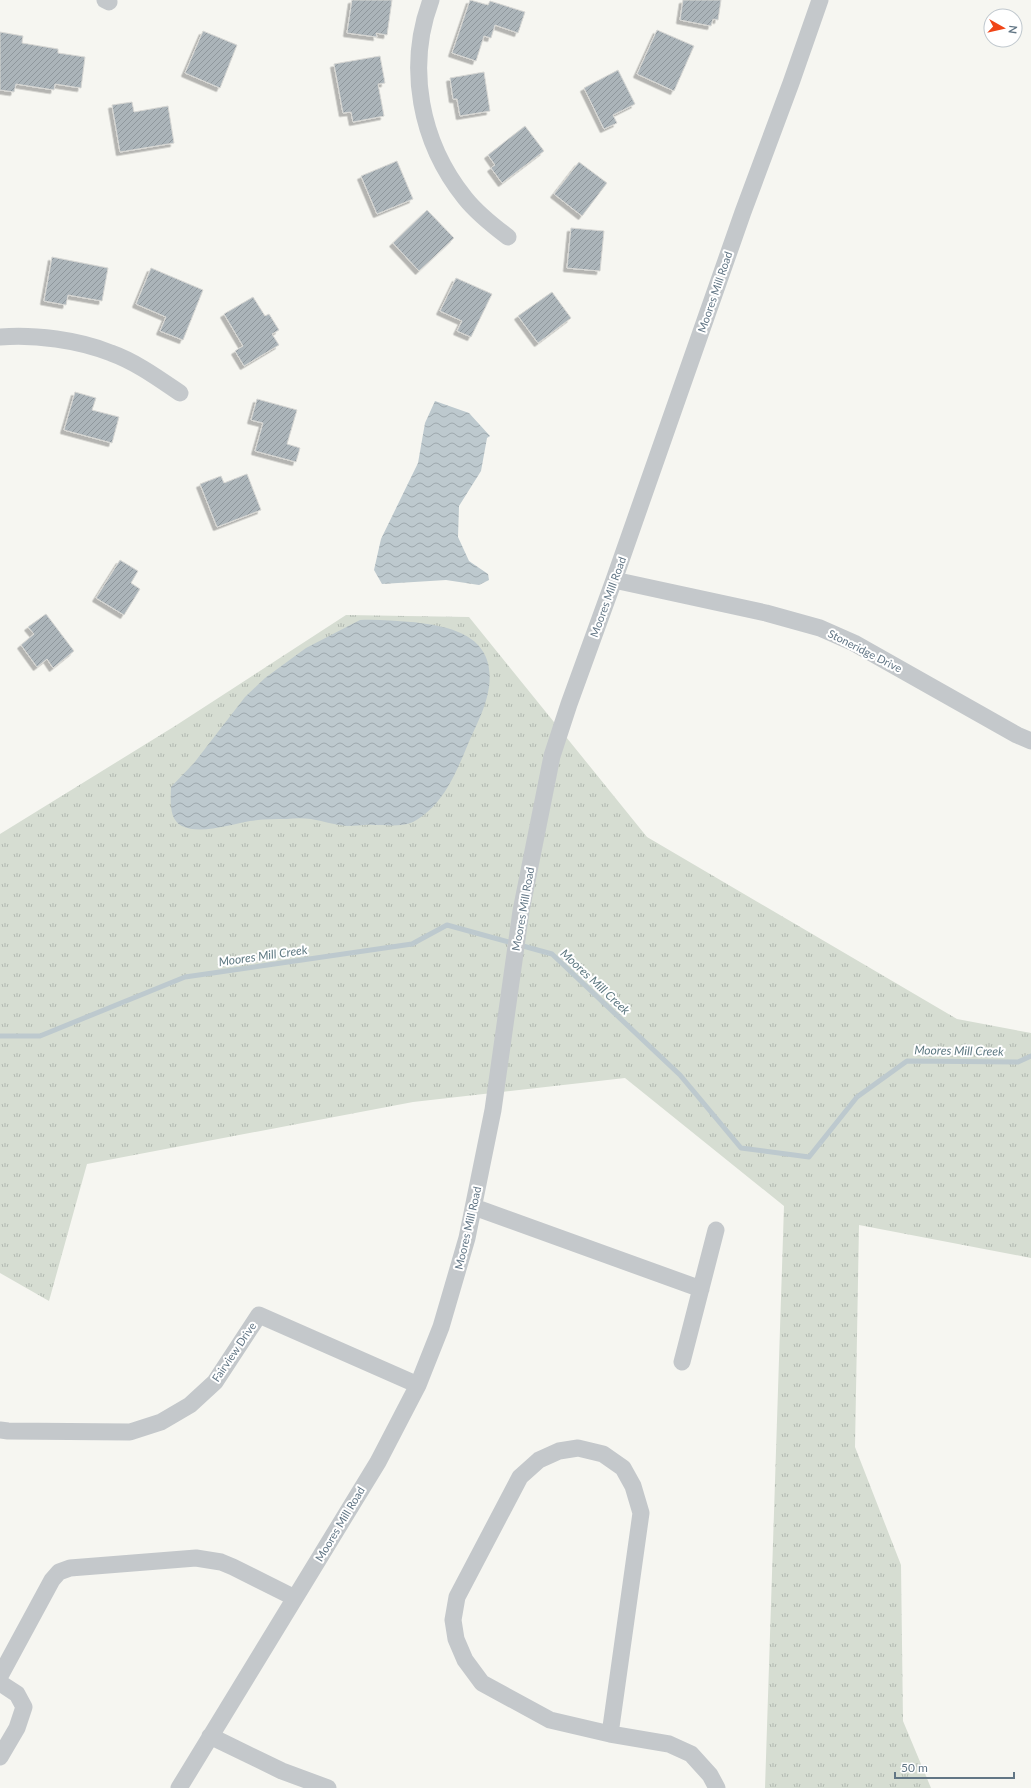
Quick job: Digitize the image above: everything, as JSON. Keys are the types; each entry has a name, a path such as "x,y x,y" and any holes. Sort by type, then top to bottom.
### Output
{"street":[{"path":"431,0 422,31 418,71 423,112 429,133 446,169 465,198 492,225 508,237"},
{"name":"Moores Mill Road","path":"179,1788 378,1462 418,1385 441,1327 468,1238 493,1110 521,911 552,756 743,212 820,0"},
{"path":"0,337 37,336 93,347 112,353 149,371 180,393"},
{"name":"Stoneridge Drive","path":"614,580 766,613 820,628 854,643 1017,734 1031,740"},
{"path":"474,1207 701,1289"},
{"path":"682,1362 716,1230"},
{"name":"Fairview Drive","path":"0,1430 75,1433 130,1432 161,1422 190,1406 215,1382 259,1315 418,1385"},
{"path":"610,1734 641,1513 634,1486 623,1468 603,1454 578,1448 559,1451 539,1460 520,1477 457,1597 453,1620 456,1639 465,1660 482,1683 550,1720 610,1734 669,1744 691,1754 710,1775 717,1788"},
{"path":"0,1676 52,1580 59,1572 70,1568 196,1558 221,1562 295,1598"},
{"path":"0,1683 17,1694 24,1707 17,1728 0,1757"},
{"path":"210,1736 282,1770 328,1788"}],"green space":[{"path":"346,615 469,617 647,837 957,1019 1031,1033 1031,1258 859,1225 855,1447 901,1565 903,1721 931,1788 765,1788 784,1206 625,1078 413,1102 87,1164 49,1301 0,1273 0,834 175,726"}],"water":[{"path":"435,401 469,413 490,436 487,438 481,471 459,506 458,537 469,561 488,574 489,580 479,585 446,580 382,584 374,570 381,539 418,463 425,423"},
{"path":"360,620 411,622 456,631 468,637 478,645 486,656 489,670 488,695 459,766 447,788 433,807 413,822 399,825 347,826 311,819 296,818 255,820 207,829 189,828 178,823 172,814 171,787 194,763 245,697 265,678 306,648"}],"building":[{"path":"352,0 392,0 387,35 376,33 377,37 347,33"},
{"path":"470,0 488,5 490,1 525,12 518,33 495,25 491,38 484,36 476,61 452,53"},
{"path":"683,0 721,0 718,20 713,19 711,26 680,20"},
{"path":"657,30 694,46 674,91 637,74"},
{"path":"203,31 237,45 220,88 185,73"},
{"path":"0,32 23,36 22,43 58,49 58,53 85,57 81,88 55,84 54,90 16,84 14,92 0,90"},
{"path":"380,56 385,83 378,84 384,116 353,122 351,112 343,113 334,64"},
{"path":"618,70 635,104 613,115 617,123 604,129 584,88"},
{"path":"484,72 490,111 460,116 457,99 453,99 450,78"},
{"path":"132,102 134,112 168,106 174,143 120,152 112,105"},
{"path":"525,126 544,151 502,183 491,168 495,165 488,155"},
{"path":"397,161 413,199 377,214 361,176"},
{"path":"579,162 607,183 582,216 554,194"},
{"path":"427,210 454,238 419,271 393,243"},
{"path":"571,228 604,231 600,271 567,268"},
{"path":"52,257 108,268 102,301 68,295 66,305 44,301"},
{"path":"151,268 203,290 183,340 160,331 166,317 136,304"},
{"path":"456,278 492,294 471,337 457,331 462,321 440,311"},
{"path":"552,292 571,318 538,343 518,316"},
{"path":"253,297 265,316 269,314 279,330 272,334 279,345 244,366 235,351 243,346 224,314"},
{"path":"75,392 96,398 92,410 119,417 112,443 64,430"},
{"path":"257,399 297,410 287,444 300,448 296,462 255,451 263,423 251,420"},
{"path":"247,474 261,510 217,527 200,484 221,476 224,483"},
{"path":"120,560 138,571 131,583 140,589 124,615 96,598"},
{"path":"46,614 74,651 53,668 47,659 37,667 21,645 34,634 28,627"}],"waterway":[{"name":"Moores Mill Creek","path":"0,1036 40,1036 185,977 412,944 447,925 552,954 680,1075 741,1148 809,1157 857,1097 907,1061 1018,1062 1031,1056"}]}
